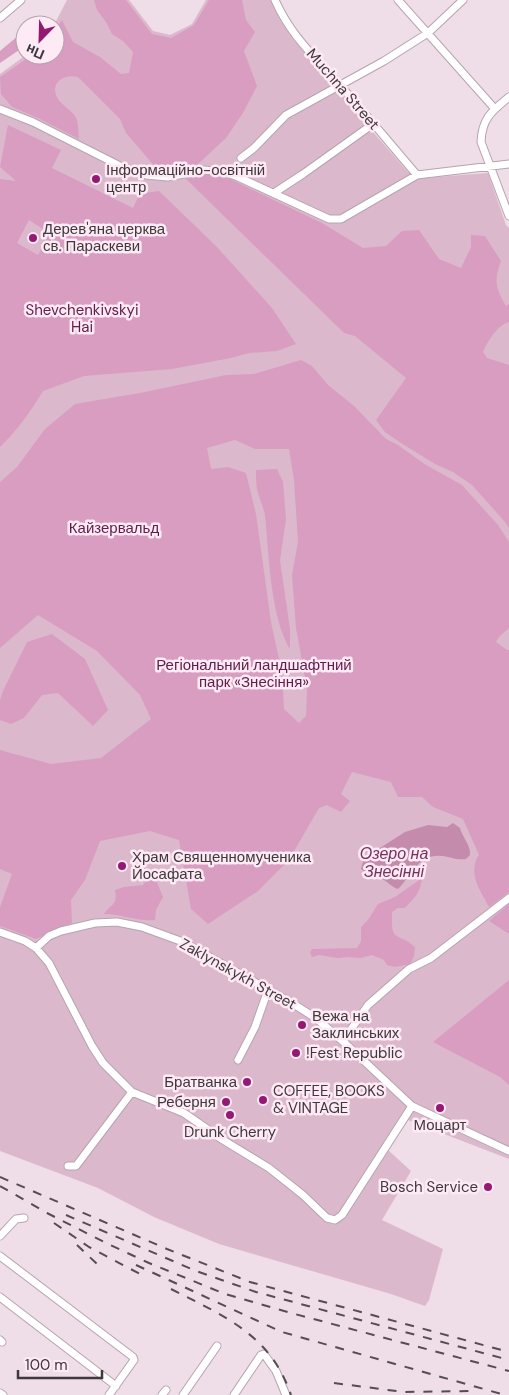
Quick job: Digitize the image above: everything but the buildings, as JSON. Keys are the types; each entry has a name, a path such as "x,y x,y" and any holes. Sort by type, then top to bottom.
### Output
{"street":[{"path":"0,18 21,0"},
{"name":"Muchna Street","path":"274,0 293,34 340,85 417,175"},
{"path":"398,0 495,110"},
{"path":"241,158 254,148 286,115 428,33 463,0"},
{"path":"509,97 487,119 482,129 482,142 509,216"},
{"path":"0,108 138,173 168,177 204,170 224,172 329,219 338,219 417,175 509,164"},
{"path":"274,193 373,124"},
{"path":"343,1041 368,1005 409,969 431,958 509,898"},
{"name":"Zaklynskykh Street","path":"36,948 49,936 73,927 117,922 155,931 184,942 317,1019 412,1106 509,1151"},
{"path":"0,932 25,941 36,948 57,977 100,1058 132,1092 184,1113 269,1168 303,1195 327,1218 335,1220 342,1215 412,1106"},
{"path":"238,1060 255,1027 268,990"},
{"path":"68,1166 76,1166 132,1092"},
{"path":"0,1236 16,1219 24,1218"},
{"path":"0,1256 133,1357 134,1360 110,1395"},
{"path":"0,1297 116,1386"},
{"path":"183,1395 217,1346"},
{"path":"234,1395 261,1355 265,1356 276,1371 284,1393"}],"green space":[{"name":"Регіональний ландшафтний парк «Знесіння»","path":"67,0 129,0 153,31 170,35 192,24 206,0 271,0 289,33 408,172 423,178 488,173 506,225 509,228 509,1159 408,1120 388,1150 411,1171 382,1220 443,1249 429,1300 425,1306 391,1294 219,1244 154,1217 98,1188 0,1151 0,74 15,63 15,65 65,65 65,15 59,15"},
{"path":"94,0 126,0 152,34 171,38 194,25 209,0 242,0 246,20 255,32 244,51 257,86 243,113 226,138 197,165 157,169 126,133 120,119 78,77 62,78 56,84 55,89 58,99 76,118 79,139 12,107 1,94 0,77 17,65 65,65 65,26 73,42 100,57 121,74 129,73 133,52 123,41 112,34 97,10"},
{"path":"15,38 15,53 0,63 0,51"},
{"name":"Shevchenkivskyi Hai","path":"8,125 61,150 52,168 133,208 141,191 145,193 159,191 216,246 272,308 296,344 277,351 249,353 172,369 84,376 43,391 23,421 0,447 0,179 16,181 0,167","holes":["29,220 49,233 38,255 17,243"]},
{"path":"203,173 230,179 322,223 363,248 386,246 402,231 419,230 439,259 461,268 471,247 471,235 485,236 501,261 497,274 497,284 506,306 509,304 509,322 501,326 490,338 483,352 487,358 509,365 509,528 472,485 385,432 376,420 406,378 355,336 344,333 185,178"},
{"name":"Кайзервальд","path":"301,360 312,366 328,385 354,406 386,439 398,445 426,465 462,485 498,525 509,542 509,628 496,642 509,650 509,892 489,907 476,881 474,868 479,855 463,819 433,807 422,797 398,797 391,782 352,772 341,794 350,801 341,812 327,805 319,808 289,860 258,891 208,924 191,909 179,840 150,831 100,841 85,880 71,900 72,923 36,939 0,926 0,907 12,874 0,869 0,750 51,764 101,758 151,719 140,695 97,651 38,615 0,648 0,482 17,467 45,429 75,404 226,375 254,374","holes":["235,440 255,449 289,449 294,480 298,542 292,575 296,628 307,688 306,716 299,723 284,709 282,673 271,622 256,514 246,473 228,467 211,469 207,448"]},
{"path":"277,469 283,482 286,519 280,560 290,629 290,649 283,636 274,603 265,515 256,482 256,470"},
{"path":"52,634 85,659 108,710 93,726 58,693 42,695 24,718 11,724 0,720 0,700 3,691 27,642"},
{"path":"422,878 418,892 412,901 405,908 398,908 392,912 394,933 415,947 414,956 410,964 395,967 387,965 384,960 372,955 361,958 338,958 319,955 312,957 310,953 312,949 357,948 361,941 361,927 378,904 395,897"},
{"path":"148,879 156,880 163,897 156,910 155,920 142,920 104,914 115,902 115,890 143,885"},
{"path":"509,904 509,934 489,921"},
{"path":"509,980 509,1085 500,1077 433,1042"}],"water":[{"name":"Озеро на Знесінні","path":"453,823 460,828 469,848 470,855 466,859 443,856 429,857 418,864 398,889 381,878 361,869 363,861 369,855 405,832 428,825 447,827"}],"railway":[{"path":"0,1177 167,1249 250,1282 509,1352"},
{"path":"0,1186 47,1213 108,1244 225,1294 509,1371"},
{"path":"66,1215 196,1271 256,1292 509,1360"},
{"path":"54,1223 89,1247 140,1274"},
{"path":"77,1245 97,1264"},
{"path":"136,1265 282,1332 505,1395"},
{"path":"171,1289 227,1319 258,1342 282,1374 291,1395"},
{"path":"334,1383 404,1392 473,1391"}],"place":[{"name":"Інформаційно-освітній центр","path":"96,179"},
{"name":"Дерев'яна церква св. Параскеви","path":"33,238"},
{"name":"Храм Священномученика Йосафата","path":"122,866"},
{"name":"Вежа на Заклинських","path":"302,1025"},
{"name":"!Fest Republic","path":"296,1053"},
{"name":"Братванка","path":"247,1082"},
{"name":"COFFEE, BOOKS & VINTAGE","path":"263,1100"},
{"name":"Реберня","path":"226,1102"},
{"name":"Моцарт","path":"440,1108"},
{"name":"Drunk Cherry","path":"230,1115"},
{"name":"Bosch Service","path":"488,1187"}]}
